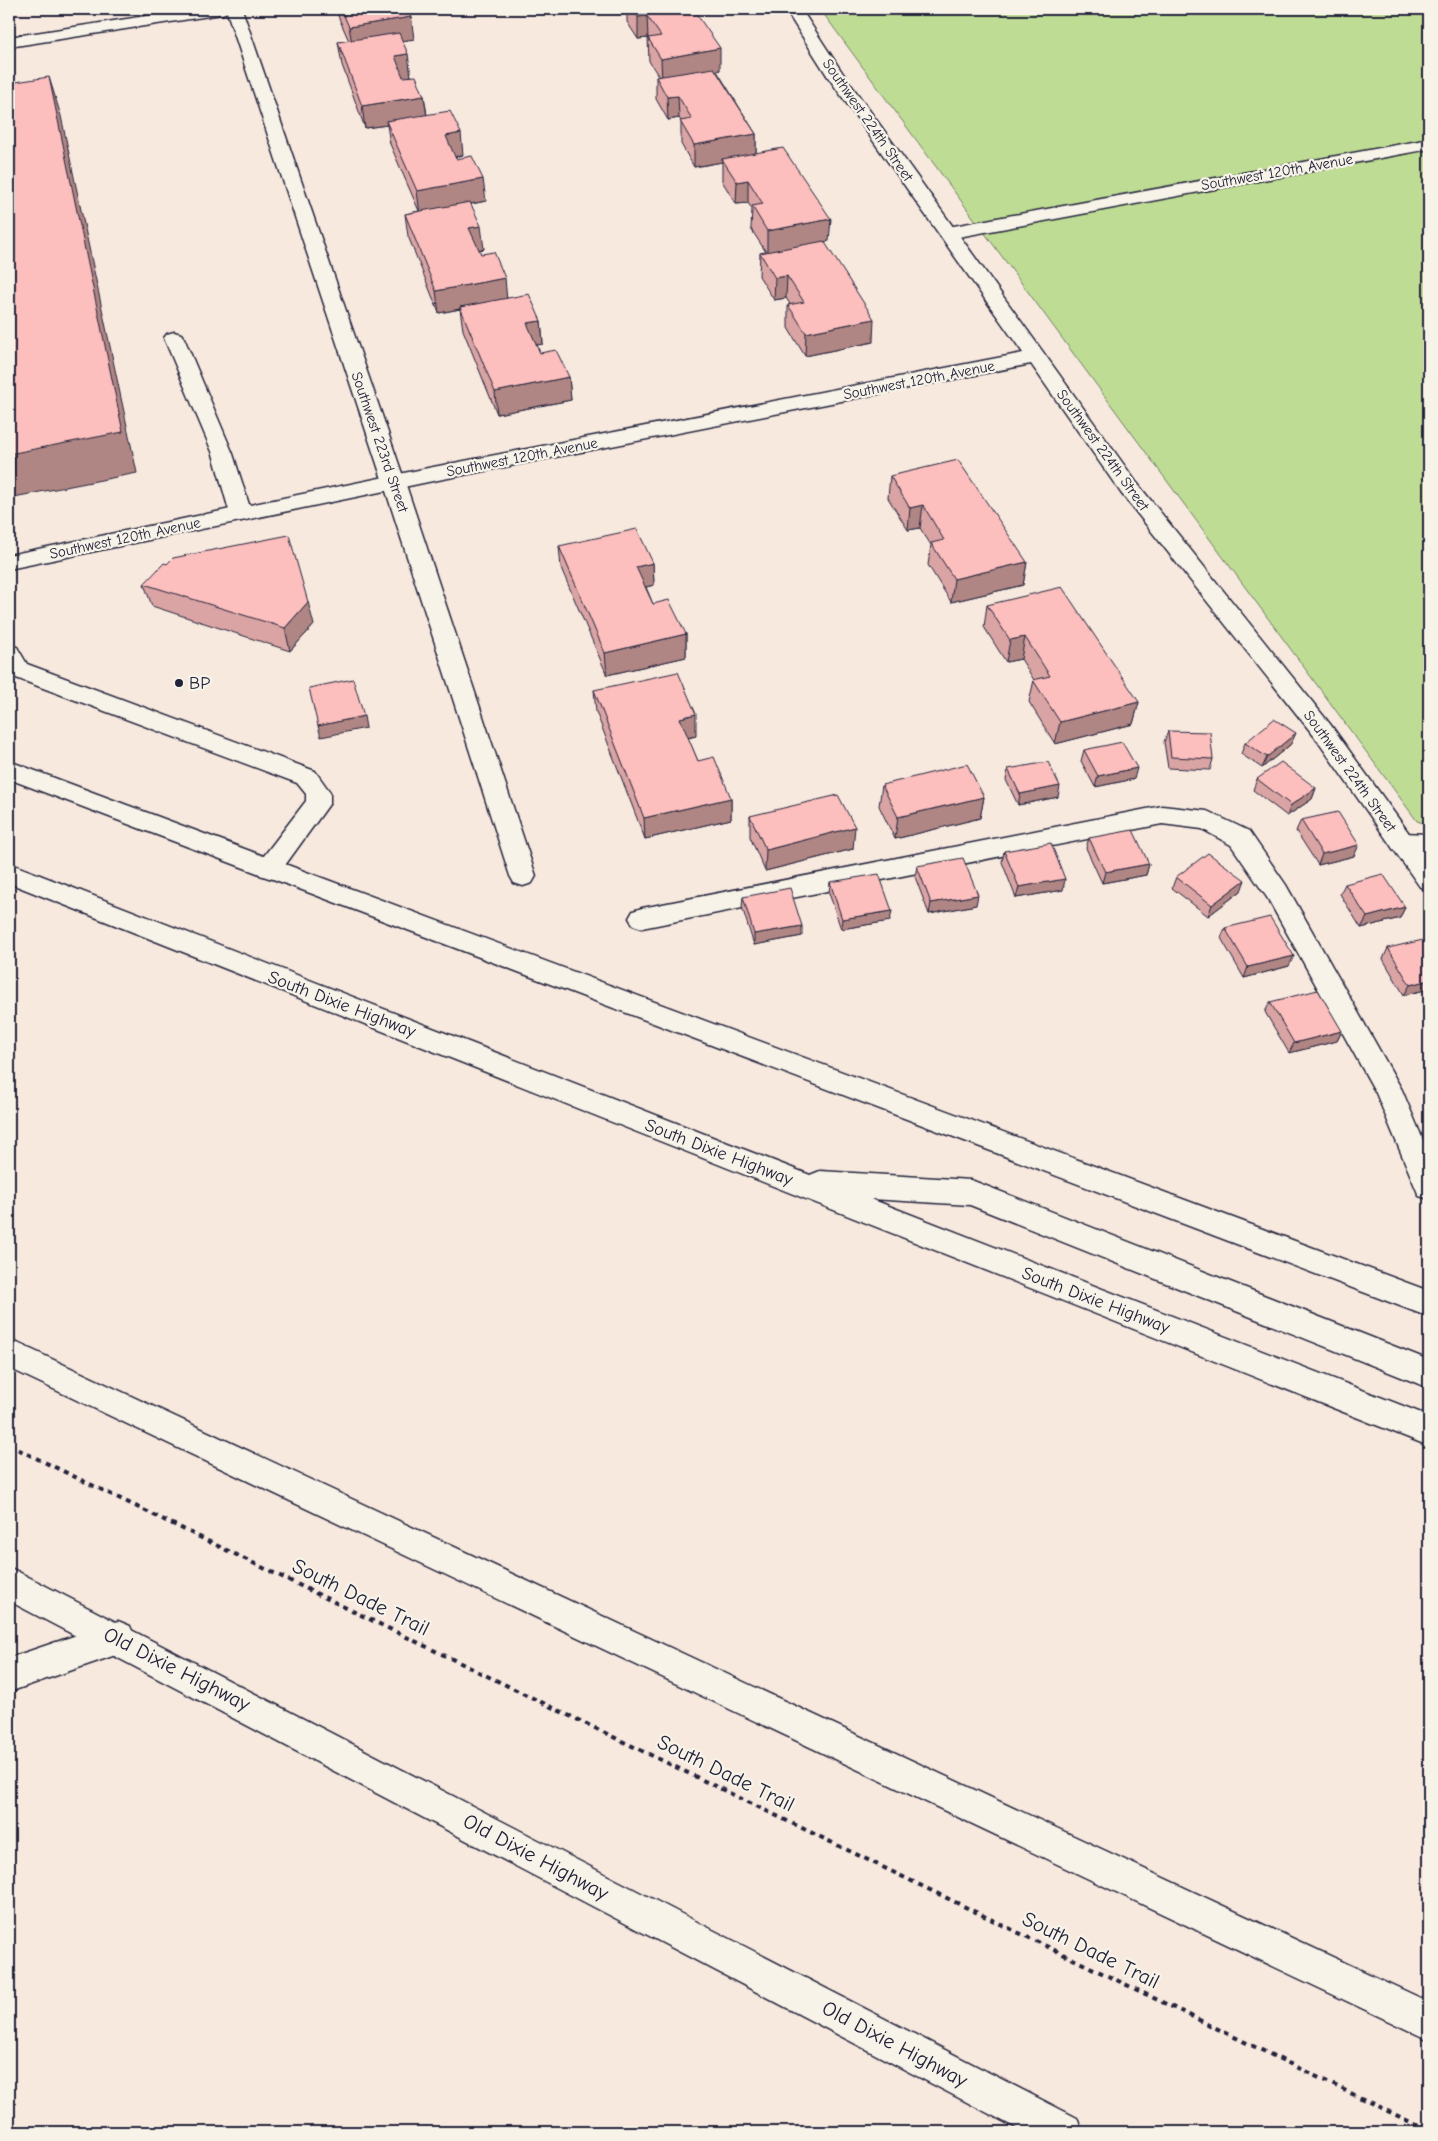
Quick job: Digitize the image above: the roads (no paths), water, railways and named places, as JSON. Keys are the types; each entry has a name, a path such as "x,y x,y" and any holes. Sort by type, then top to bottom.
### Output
{"main road":[{"path":"9,42 222,9"},
{"name":"Southwest 223rd Street","path":"234,9 394,482 523,876"},
{"name":"Southwest 224th Street","path":"793,9 834,74 1129,488 1322,730 1429,880"},
{"name":"Southwest 120th Avenue","path":"948,233 1429,144"},
{"path":"174,338 223,454 241,514"},
{"name":"Southwest 120th Avenue","path":"9,562 394,482 1035,357"},
{"path":"12,668 306,777 318,792 318,803 269,868"},
{"path":"9,770 1429,1304"},
{"path":"642,918 1162,815 1207,820 1240,838 1277,892 1388,1090 1429,1187"},
{"path":"1402,842 1429,843"},
{"name":"South Dixie Highway","path":"9,873 1429,1431"},
{"path":"793,1181 971,1193 1429,1374"},
{"path":"9,1354 1429,2021"},
{"name":"Old Dixie Highway","path":"9,1583 118,1638 1063,2132"},
{"path":"9,1675 118,1638"}],"place":[{"name":"BP","path":"179,683"}]}
